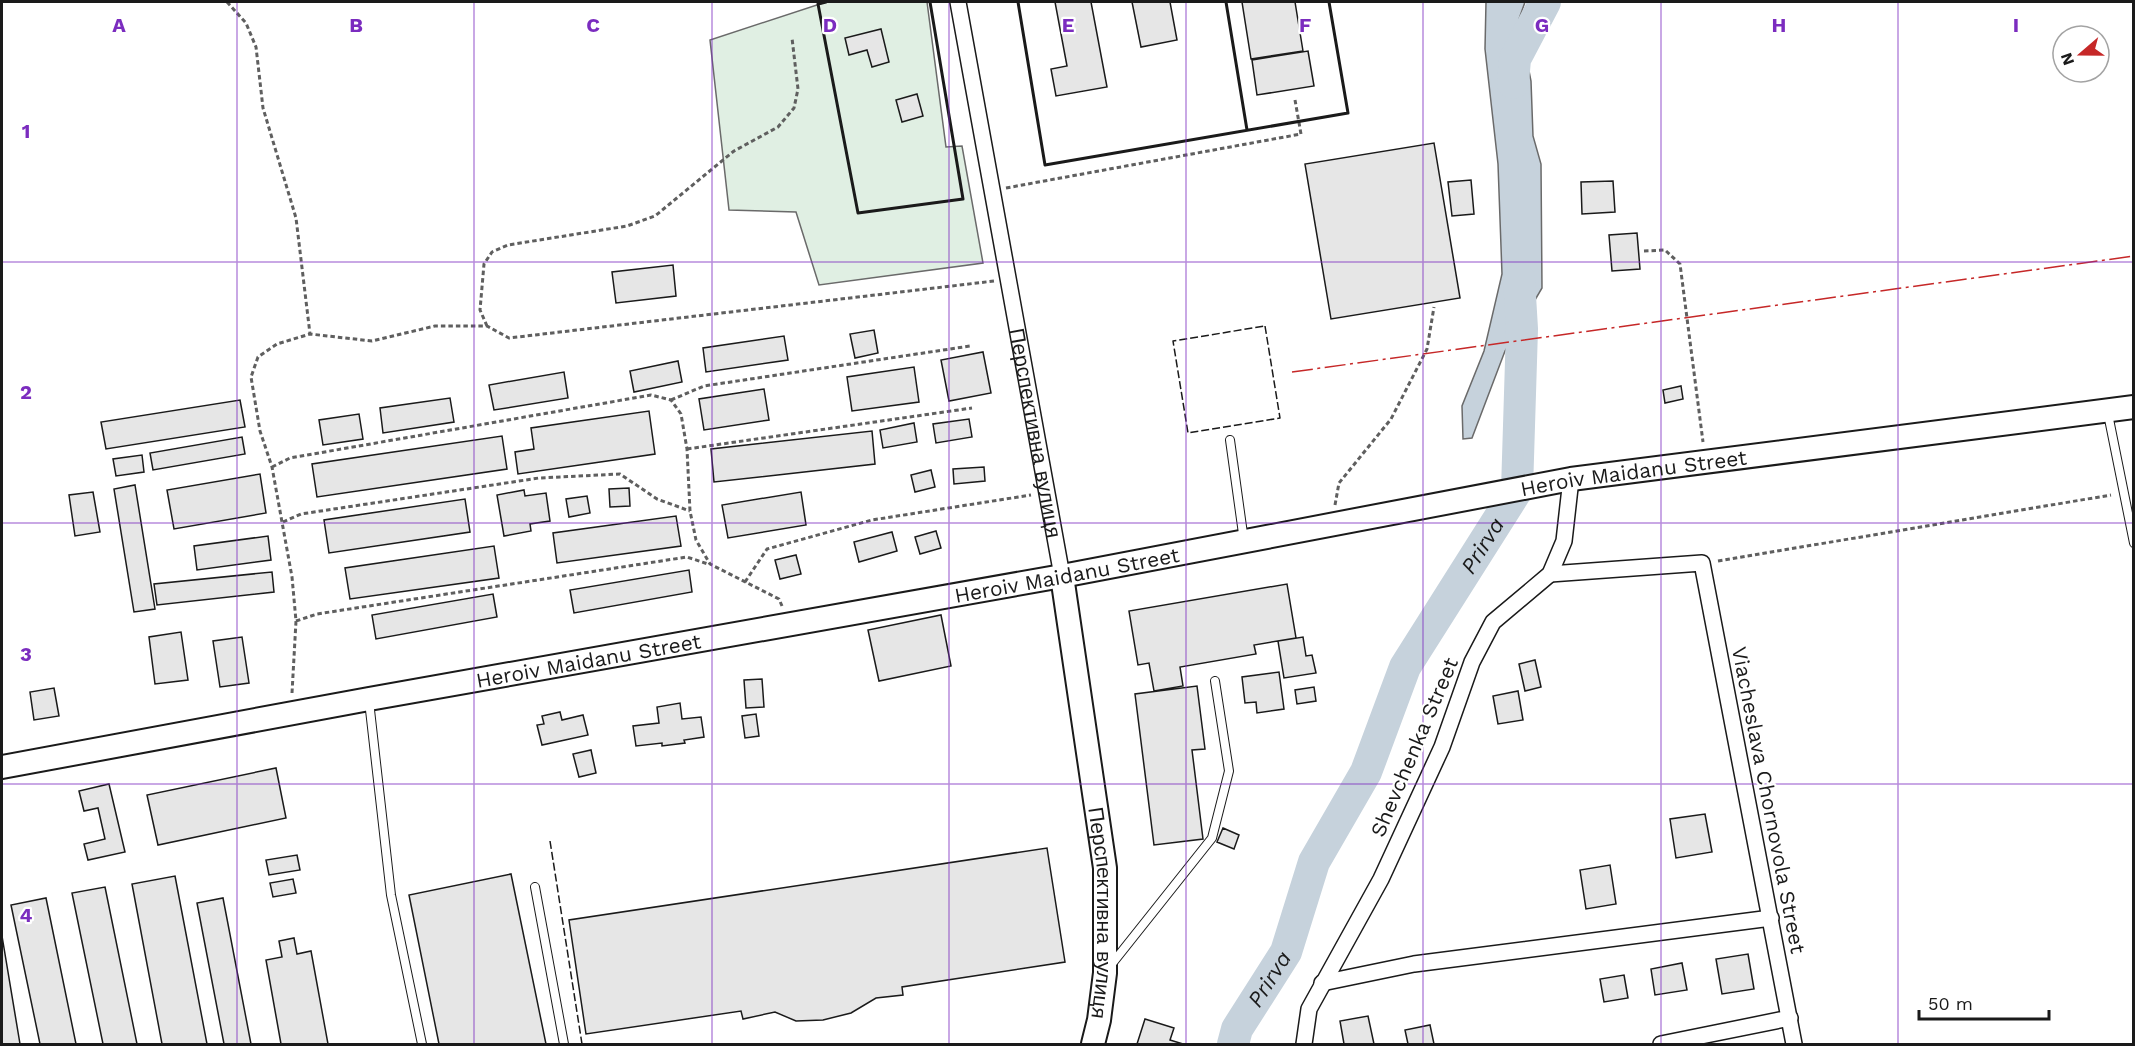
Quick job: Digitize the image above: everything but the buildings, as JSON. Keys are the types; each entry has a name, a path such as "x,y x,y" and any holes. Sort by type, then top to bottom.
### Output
{"street":[{"name":"Перспективна вулиця","path":"958,2 1062,576 1105,868 1105,973 1099,1020 1093,1044"},
{"name":"Heroiv Maidanu Street","path":"2,767 369,699 1062,576 1571,479 2133,407"},
{"name":"Shevchenka Street","path":"1304,1044 1309,1009 1381,879 1442,747 1472,662 1493,622 1550,574 1564,542 1571,479"},
{"path":"1550,574 1702,563"},
{"name":"Viacheslava Chornovola Street","path":"1702,563 1794,1044"},
{"path":"1322,983 1414,964 1771,918"},
{"path":"1661,1044 1790,1018"}],"lane":[{"path":"2107,409 2133,543"},
{"path":"1230,440 1244,542"},
{"path":"1105,973 1212,838 1229,771 1215,681"},
{"path":"369,699 391,896 422,1044"},
{"path":"535,887 564,1044"}],"path":[{"path":"227,2 246,23 256,47 263,108 296,218 310,334"},
{"path":"487,326 480,310 484,264 492,252 508,245 627,226 655,216 734,151 778,127 794,108 798,89 792,38"},
{"path":"992,190 1301,134 1295,100"},
{"path":"1644,250 1665,250 1680,264 1705,462"},
{"path":"292,713 296,621 292,577 272,467 260,431 251,377 258,357 277,344 310,334 372,341 435,326 487,326 509,338 1008,280"},
{"path":"1332,525 1339,483 1391,419 1426,349 1434,307"},
{"path":"272,467 290,458 651,395 671,400 704,386 969,346"},
{"path":"671,400 681,414 687,449 690,511 696,540 710,564"},
{"path":"687,449 972,408"},
{"path":"283,522 300,514 539,478 620,474 657,499 690,511"},
{"path":"745,582 767,549 872,520 1047,493"},
{"path":"1702,563 2125,493"},
{"path":"296,621 317,614 687,557 710,564 779,599 789,625"}],"green space":[{"path":"826,2 927,2 946,147 962,146 983,263 819,285 796,212 729,210 710,40"}],"shaded area":[{"path":"1486,2 1525,2 1519,19 1531,81 1533,136 1541,164 1542,288 1505,351 1472,438 1463,439 1462,406 1484,351 1502,274 1498,164 1485,49"}],"waterway":[{"name":"Prirva","path":"1513,83 1515,59 1545,2"},
{"name":"Prirva","path":"1233,1044 1237,1029 1286,952 1314,862 1366,772 1405,667 1517,490 1522,329 1519,279"}],"fence":[{"path":"1265,326 1280,418 1188,433 1173,341 1265,326"},
{"path":"550,841 582,1044"}],"wall":[{"path":"826,2 818,4 858,213 963,199 930,2"},
{"path":"1018,2 1045,165 1348,113 1329,2"},
{"path":"1226,2 1247,130"}],"power":[{"path":"1292,372 2134,256"}]}
